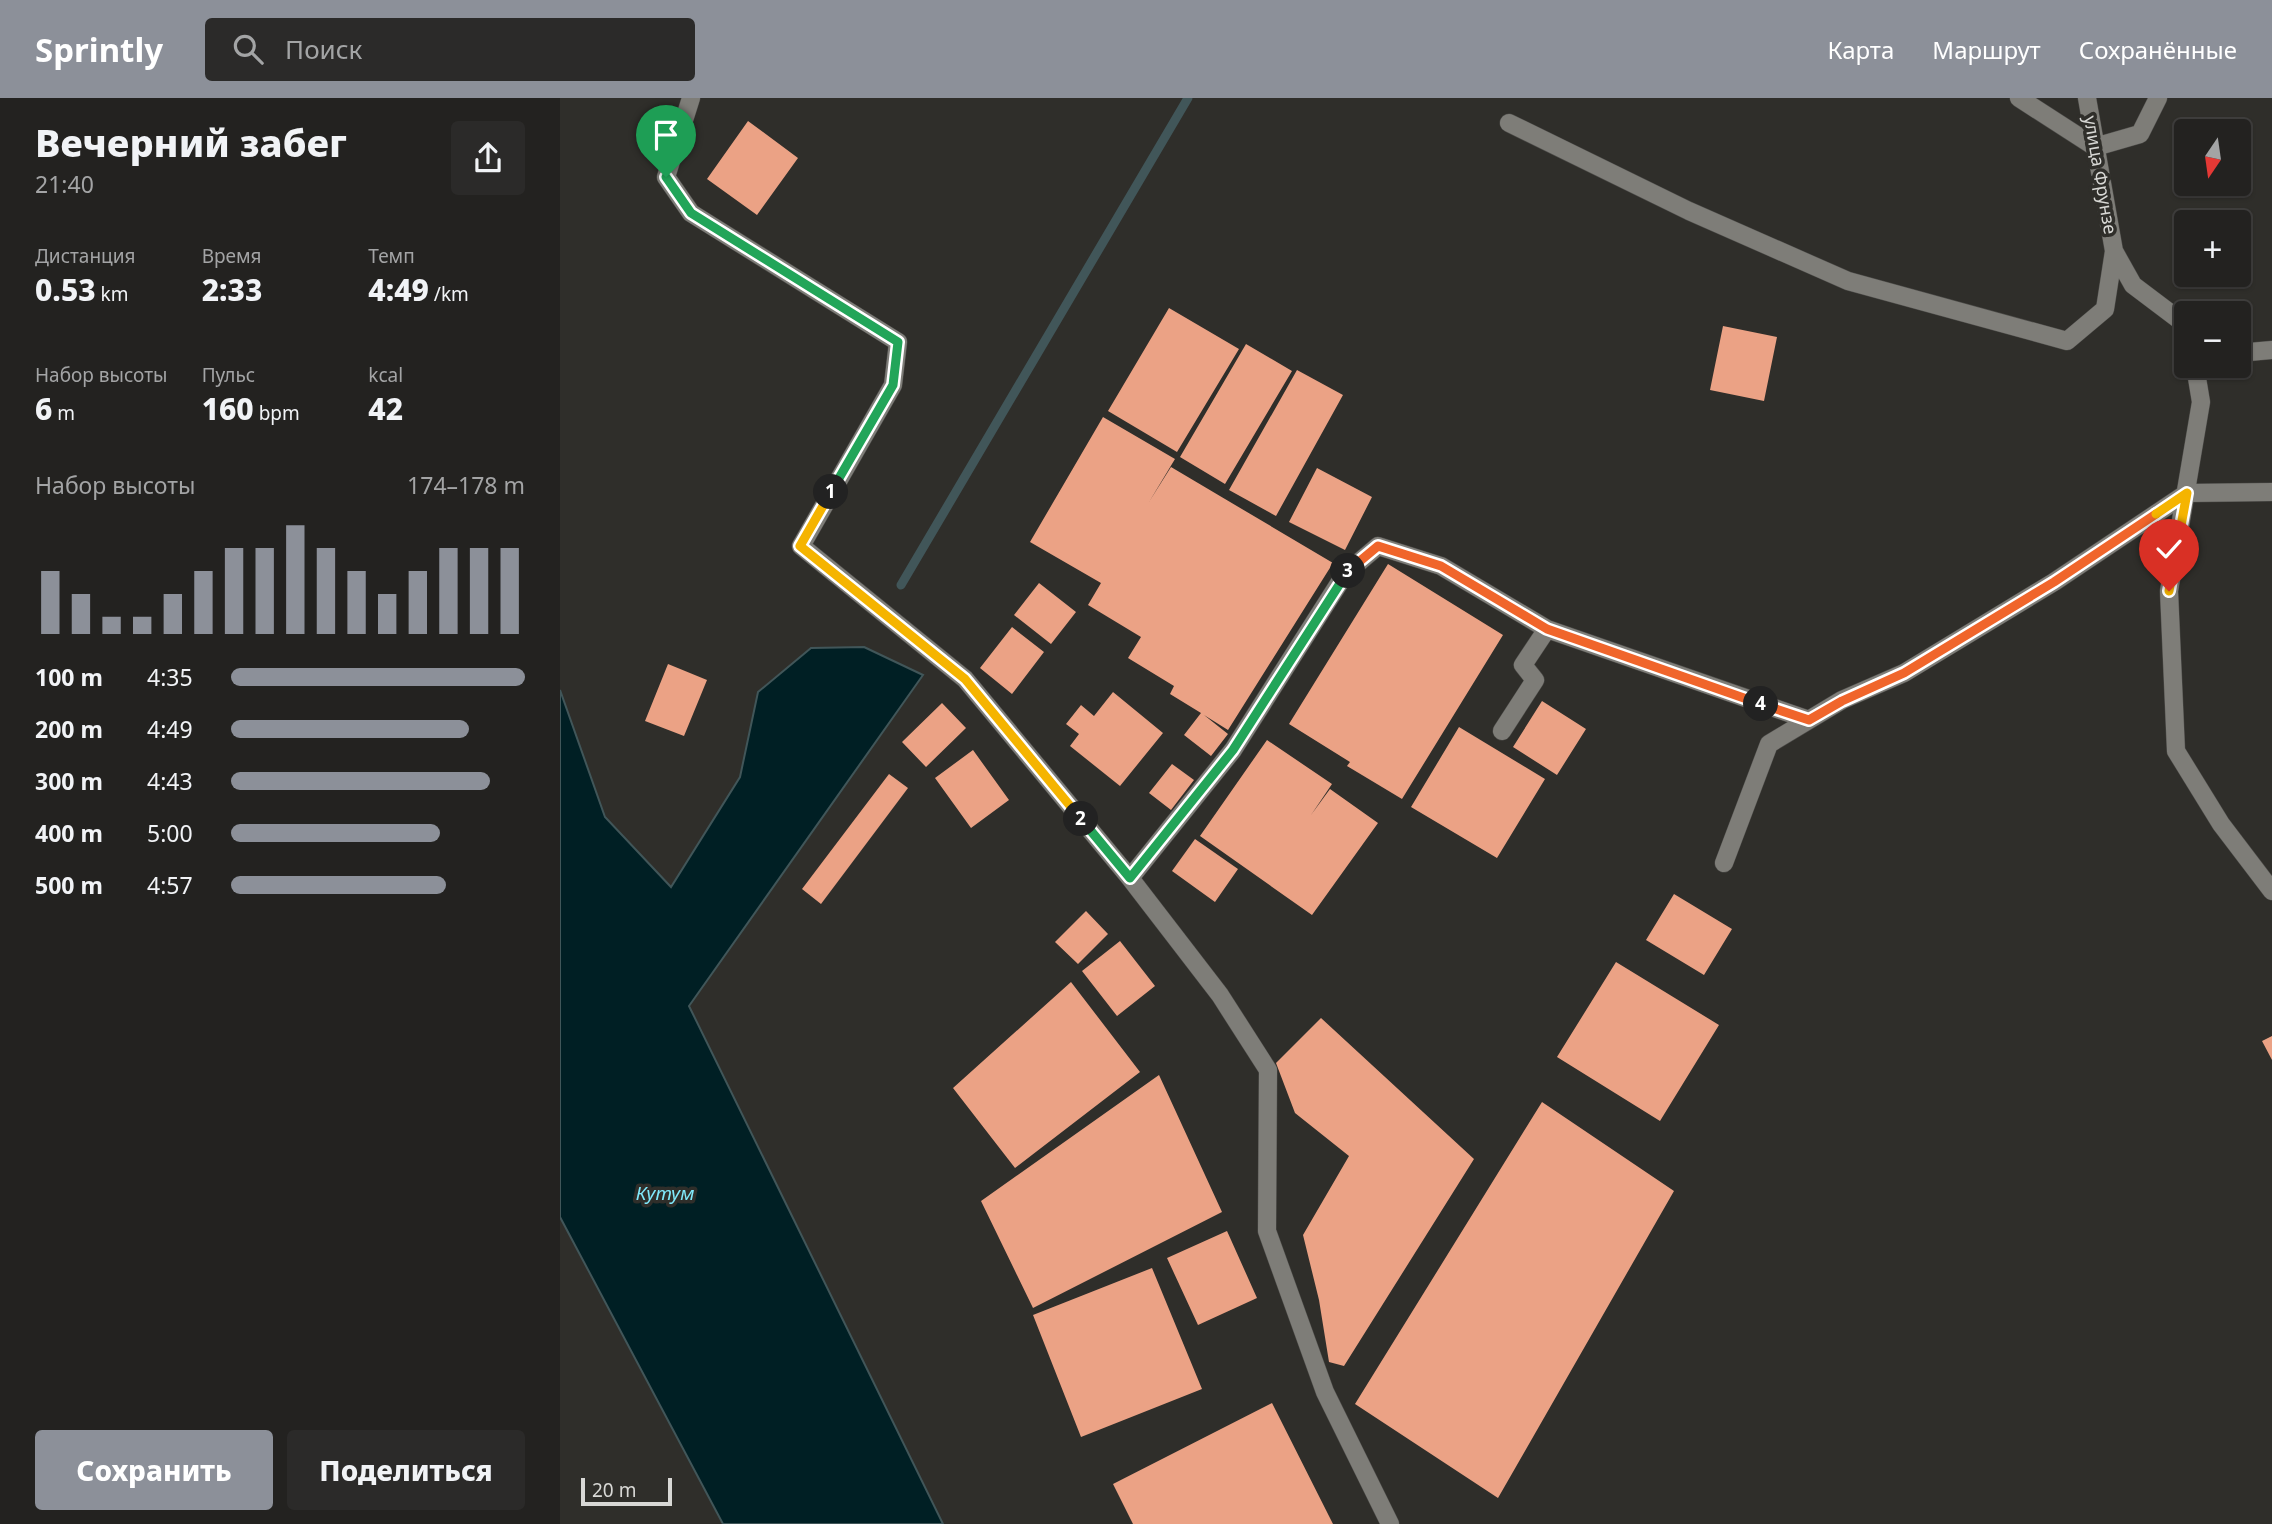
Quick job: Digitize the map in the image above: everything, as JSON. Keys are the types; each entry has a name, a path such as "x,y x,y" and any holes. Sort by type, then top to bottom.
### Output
{"street":[{"path":"691,98 666,177 691,213 898,342 893,385 800,546 965,679 1130,878 1220,995 1268,1070 1266,1231 1325,1392 1390,1524"},
{"path":"2019,98 2095,147 2140,134 2158,98"},
{"name":"улица Фрунзе","path":"2087,98 2114,251"},
{"path":"1509,123 1689,211 1848,281 2067,341 2105,309 2114,251"},
{"path":"2114,251 2133,285 2174,317"},
{"path":"2251,352 2272,350"},
{"path":"2197,378 2201,402 2169,591 2176,751 2221,824 2272,891"},
{"path":"1724,863 1769,744 1842,701 1904,673 2054,582 2187,493 2272,492"},
{"path":"1130,878 1233,750 1345,574 1378,546 1441,566 1547,629 1809,720"},
{"path":"1502,731 1535,680 1522,665 1547,629"}],"water":[{"name":"Кутум","path":"864,647 923,675 689,1006 943,1524 723,1524 560,1217 560,690 605,817 671,887 740,777 758,692 811,648"}],"building":[{"path":"748,121 798,158 757,215 707,179"},
{"path":"1169,308 1239,349 1177,452 1108,411"},
{"path":"1723,326 1777,337 1764,401 1710,390"},
{"path":"1246,344 1292,371 1225,484 1180,457"},
{"path":"1297,370 1343,395 1276,516 1229,490"},
{"path":"1103,417 1175,459 1149,502 1171,467 1333,563 1228,730 1204,715 1228,734 1211,756 1184,735 1201,713 1170,694 1174,686 1128,658 1141,637 1088,605 1101,583 1030,542"},
{"path":"1317,468 1372,497 1345,550 1289,522"},
{"path":"1388,564 1503,635 1402,799 1347,766 1350,762 1289,724"},
{"path":"1039,583 1076,612 1051,644 1014,615"},
{"path":"1012,627 1044,652 1012,694 980,668"},
{"path":"668,664 707,680 684,736 645,721"},
{"path":"1113,692 1163,733 1120,786 1070,746 1079,734 1066,724 1081,705 1094,716"},
{"path":"1542,701 1586,729 1557,775 1513,747"},
{"path":"942,703 966,728 926,767 902,742"},
{"path":"1459,727 1545,779 1497,858 1411,807"},
{"path":"1267,740 1332,784 1311,815 1330,789 1378,823 1312,915 1200,836"},
{"path":"973,750 1009,800 971,828 935,778"},
{"path":"1172,764 1194,780 1171,810 1149,793"},
{"path":"889,774 908,788 821,904 802,889"},
{"path":"1195,839 1238,869 1215,902 1172,871"},
{"path":"1674,894 1732,929 1704,975 1646,940"},
{"path":"1086,911 1108,934 1078,964 1055,942"},
{"path":"1120,941 1155,986 1117,1016 1082,971"},
{"path":"1616,962 1719,1025 1660,1121 1557,1057"},
{"path":"1071,982 1140,1072 1015,1168 953,1088"},
{"path":"1321,1018 1474,1159 1344,1366 1329,1362 1319,1300 1303,1235 1349,1156 1295,1113 1276,1063"},
{"path":"2272,1036 2272,1060 2262,1041"},
{"path":"1159,1075 1222,1212 1033,1308 981,1201"},
{"path":"1542,1102 1674,1191 1498,1498 1355,1404"},
{"path":"1227,1231 1257,1298 1198,1325 1167,1258"},
{"path":"1152,1268 1202,1389 1081,1437 1033,1315"},
{"path":"1272,1403 1333,1524 1133,1524 1113,1484"}],"waterway":[{"path":"901,585 1188,98"}],"route":[{"path":"666,177 691,213 898,342 893,385 800,546 965,679 1130,878 1233,750 1345,574 1378,546 1441,566 1547,629 1809,720 1842,701 1904,673 2054,582 2187,493 2169,591"}]}
